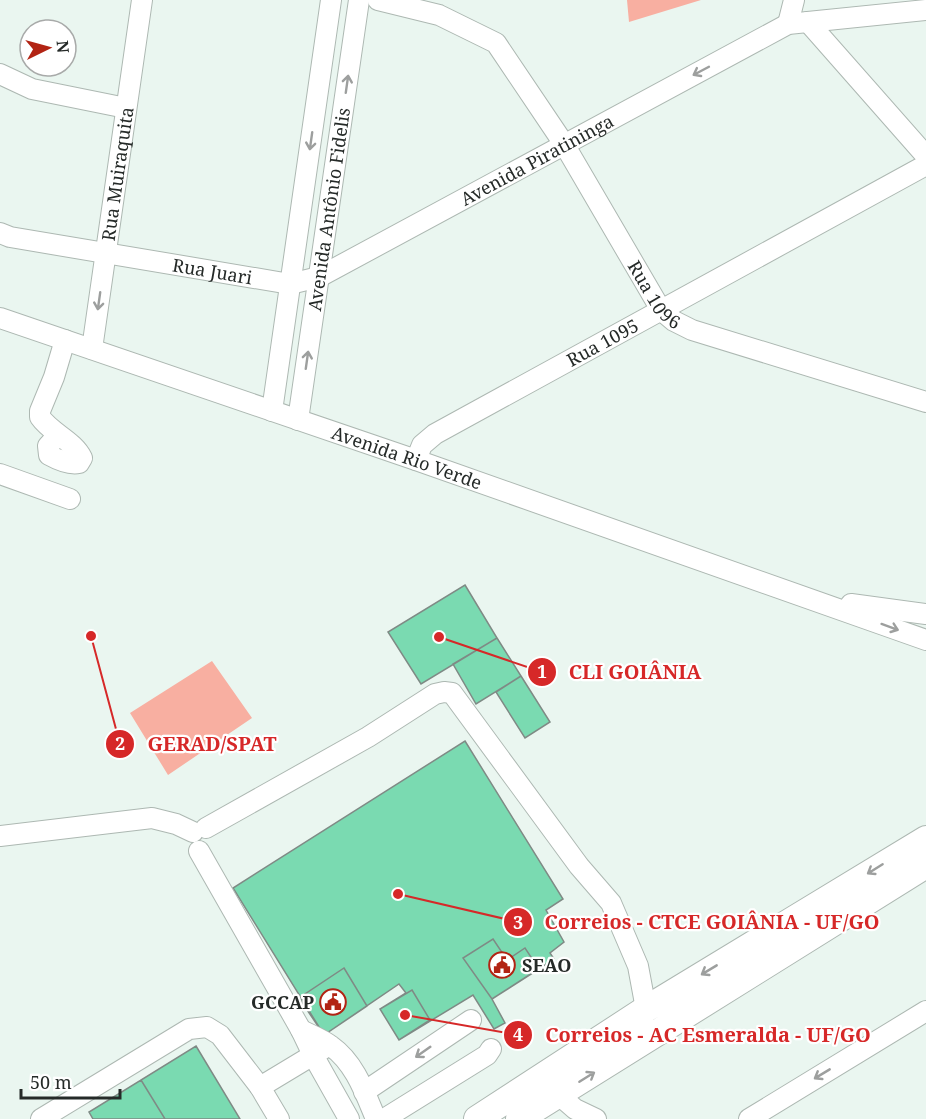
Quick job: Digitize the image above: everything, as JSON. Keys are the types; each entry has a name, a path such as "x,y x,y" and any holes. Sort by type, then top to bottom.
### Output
{"main road":[{"path":"507,1114 576,1055 646,1009 926,839"},
{"path":"477,1119 549,1106 926,865"},
{"path":"549,1106 546,1087 576,1055"}],"street":[{"name":"Rua Muiraquita","path":"92,349 142,0"},
{"name":"Avenida Antônio Fidelis","path":"272,411 331,0"},
{"name":"Avenida Antônio Fidelis","path":"298,420 359,0"},
{"name":"Rua 1096","path":"378,0 439,15 496,43 564,144 661,310 674,321 692,330 926,402"},
{"path":"794,0 788,24 926,10"},
{"path":"808,22 926,156"},
{"name":"Avenida Piratininga","path":"319,277 788,24"},
{"path":"0,75 32,89 126,108"},
{"name":"Rua 1095","path":"416,460 422,445 435,434 926,165"},
{"name":"Rua Juari","path":"0,233 10,237 106,254 290,284 319,277"},
{"name":"Avenida Rio Verde","path":"0,318 416,460 926,640"},
{"path":"58,435 44,423 40,417 40,411 54,377 65,340"},
{"path":"0,474 70,499"},
{"name":"Avenida Rio Verde","path":"815,600 925,611"},
{"path":"349,1119 199,851 193,848 190,842 199,830 368,737 435,694 453,693 579,866 611,903 638,966 646,1009"},
{"path":"0,836 152,818 199,830"},
{"path":"749,1119 926,1011"},
{"path":"364,1092 471,1020"},
{"path":"42,1119 189,1029 199,1027 207,1027 220,1035 260,1087 279,1119"},
{"path":"301,1030 331,1046 345,1058 359,1079 376,1119"},
{"path":"260,1087 331,1046"},
{"path":"384,1119 487,1055 491,1049"},
{"path":"549,1106 575,1109 596,1119"}],"shaded area":[{"path":"627,0 701,0 629,22"},
{"path":"212,661 252,718 168,775 130,713"}],"building":[{"path":"465,585 497,638 421,684 388,632"},
{"path":"497,638 521,676 476,704 453,664"},
{"path":"521,676 550,722 525,738 496,692"},
{"path":"465,741 563,899 546,910 564,942 550,953 554,959 492,999 505,1023 494,1029 473,995 399,1040 380,1009 406,993 399,984 324,1035 233,888"},
{"name":"SEAO","path":"493,939 507,960 525,948 539,969 492,999 463,958"},
{"name":"GCCAP","path":"344,968 367,1006 324,1035 299,998"},
{"path":"412,990 430,1020 399,1040 380,1009"},
{"path":"196,1046 240,1119 165,1119 141,1080"},
{"path":"141,1080 165,1119 93,1119 89,1112"}],"place":[{"name":"GERAD/SPAT","path":"91,636"},
{"name":"CLI GOIÂNIA","path":"439,637"},
{"name":"Correios - CTCE GOIÂNIA - UF/GO","path":"398,894"},
{"name":"SEAO","path":"502,965"},
{"name":"GCCAP","path":"333,1002"},
{"name":"Correios - AC Esmeralda - UF/GO","path":"405,1015"}]}
